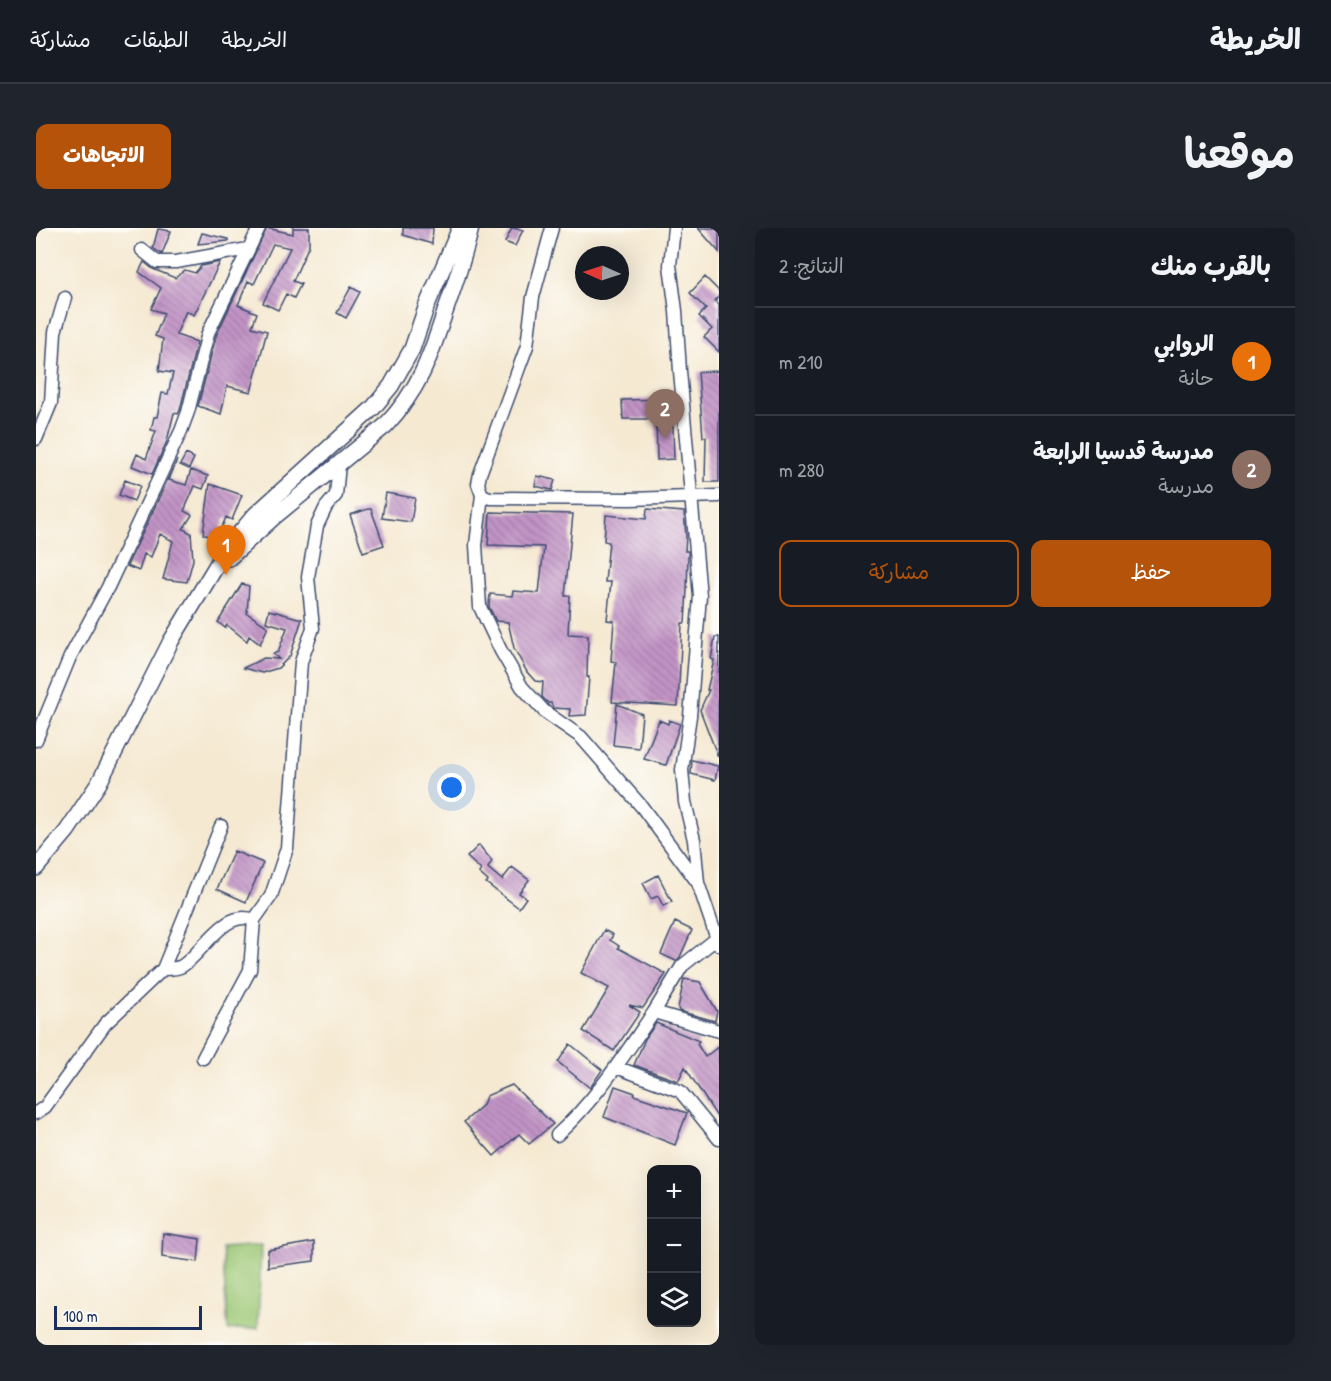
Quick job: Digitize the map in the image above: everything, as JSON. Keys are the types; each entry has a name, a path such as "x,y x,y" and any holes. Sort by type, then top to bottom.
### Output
{"main road":[{"path":"36,868 67,831 99,783 171,640 227,548 255,516 373,408 391,386 412,349 427,305 460,228"},
{"path":"208,580 257,531 339,465 385,426 400,410 420,380 434,348 471,228"}],"street":[{"path":"36,740 70,657 108,587 182,430 208,333 259,228"},
{"path":"552,228 533,297 527,346 478,484 482,495 476,545 480,607 501,651 522,687 545,712 581,737 642,807 698,883"},
{"path":"557,1135 577,1117 616,1068 682,966 718,942 698,883 694,840 684,802 682,770 690,716 700,596 670,265 674,228"},
{"path":"142,250 157,262 176,262 248,249"},
{"path":"36,439 51,403 55,332 65,298"},
{"path":"203,1058 250,970 254,920 271,896 287,848 301,662 313,628 308,577 317,526 326,507 336,495 339,465"},
{"path":"482,495 490,498 607,499 719,496"},
{"path":"36,1113 45,1107 105,1024 163,969 221,826"},
{"path":"163,969 181,968 225,924 239,919 254,920"},
{"path":"654,1012 719,1031"},
{"path":"616,1068 680,1091 719,1139"}],"green space":[{"path":"261,1245 258,1328 228,1330 222,1248"}],"building":[{"path":"267,228 293,234 293,228 309,228 309,245 293,281 301,284 294,298 286,294 278,310 263,303 290,248 273,244 254,284 248,281 238,305 257,313 252,327 267,331 251,392 227,386 221,414 198,406 216,336"},
{"path":"403,228 433,228 432,244 403,235"},
{"path":"512,228 523,230 515,246 505,242"},
{"path":"698,228 719,228 719,252"},
{"path":"158,229 171,231 162,254 153,248"},
{"path":"202,233 228,239 228,241 198,244"},
{"path":"144,262 153,269 175,278 185,270 195,273 201,266 220,262 194,315 186,311 176,335 197,342 180,410 178,414 174,413 167,441 152,474 132,466 137,454 146,459 156,431 151,430 154,417 157,417 162,393 168,394 173,373 159,371 163,339 155,336 164,313 151,309 161,288 139,272"},
{"path":"705,277 719,291 719,296 715,301 719,305 719,352 704,337 712,329 699,316 706,309 690,293"},
{"path":"351,287 360,292 346,318 337,313"},
{"path":"719,371 719,482 705,482 706,437 703,437 698,372"},
{"path":"672,399 674,459 657,460 656,419 623,419 622,400"},
{"path":"186,454 194,458 189,469 180,465"},
{"path":"177,460 169,480 186,485 191,470 208,476 203,489 195,486 184,511 192,515 183,529 191,533 193,560 187,582 163,579 173,541 160,534 151,557 144,554 139,571 127,566"},
{"path":"537,476 555,480 552,490 535,486"},
{"path":"125,480 140,486 134,501 119,495"},
{"path":"210,484 242,495 232,520 226,517 217,539 203,534"},
{"path":"386,493 415,498 411,522 382,518"},
{"path":"371,509 384,545 363,552 350,515"},
{"path":"647,509 684,512 685,551 688,551 687,589 685,623 682,623 678,706 612,702 616,662 611,661 614,621 607,620 611,582 605,582 609,542 604,541 606,515 646,519"},
{"path":"490,512 573,514 565,596 570,596 568,634 588,635 587,677 589,677 586,715 569,716 570,709 553,708 551,703 542,697 543,682 535,681 527,672 514,648 508,622 496,621 489,607 490,594 512,596 513,591 539,593 544,547 488,545"},
{"path":"242,584 249,586 247,613 268,627 260,644 249,636 247,641 227,625 225,628 218,622"},
{"path":"269,610 302,619 290,656 278,668 262,673 243,668 264,658 279,659 273,654 278,652 287,628 266,622"},
{"path":"715,637 719,637 718,757 700,710 709,690 707,690 714,660 711,659"},
{"path":"617,704 642,714 639,748 613,745"},
{"path":"659,720 668,724 669,720 680,724 666,765 644,759"},
{"path":"692,760 718,766 715,780 691,774"},
{"path":"479,845 492,861 488,868 502,880 512,867 529,880 519,893 526,898 519,908 486,883 488,881 479,873 481,870 467,857"},
{"path":"234,851 263,863 246,902 217,889"},
{"path":"658,875 672,902 663,906 658,896 651,899 643,883"},
{"path":"675,922 692,930 676,961 661,954"},
{"path":"604,930 613,935 610,940 619,946 618,948 666,974 643,1008 629,1005 640,1012 614,1051 583,1031 609,988 581,973"},
{"path":"684,979 700,982 717,1011 715,1021 679,1011"},
{"path":"656,1023 699,1041 697,1044 705,1057 719,1046 719,1120 685,1067 678,1081 634,1065 645,1039"},
{"path":"570,1044 602,1070 590,1088 558,1062"},
{"path":"512,1085 553,1124 529,1144 519,1134 494,1156 464,1122 483,1105 486,1096"},
{"path":"615,1086 687,1113 675,1145 604,1117"},
{"path":"163,1233 200,1239 198,1262 162,1257"},
{"path":"314,1242 314,1261 268,1267 268,1250"}],"place":[{"name":"مدرسة قدسيا الرابعة","path":"665,439"},
{"name":"الروابي","path":"226,575"}]}
